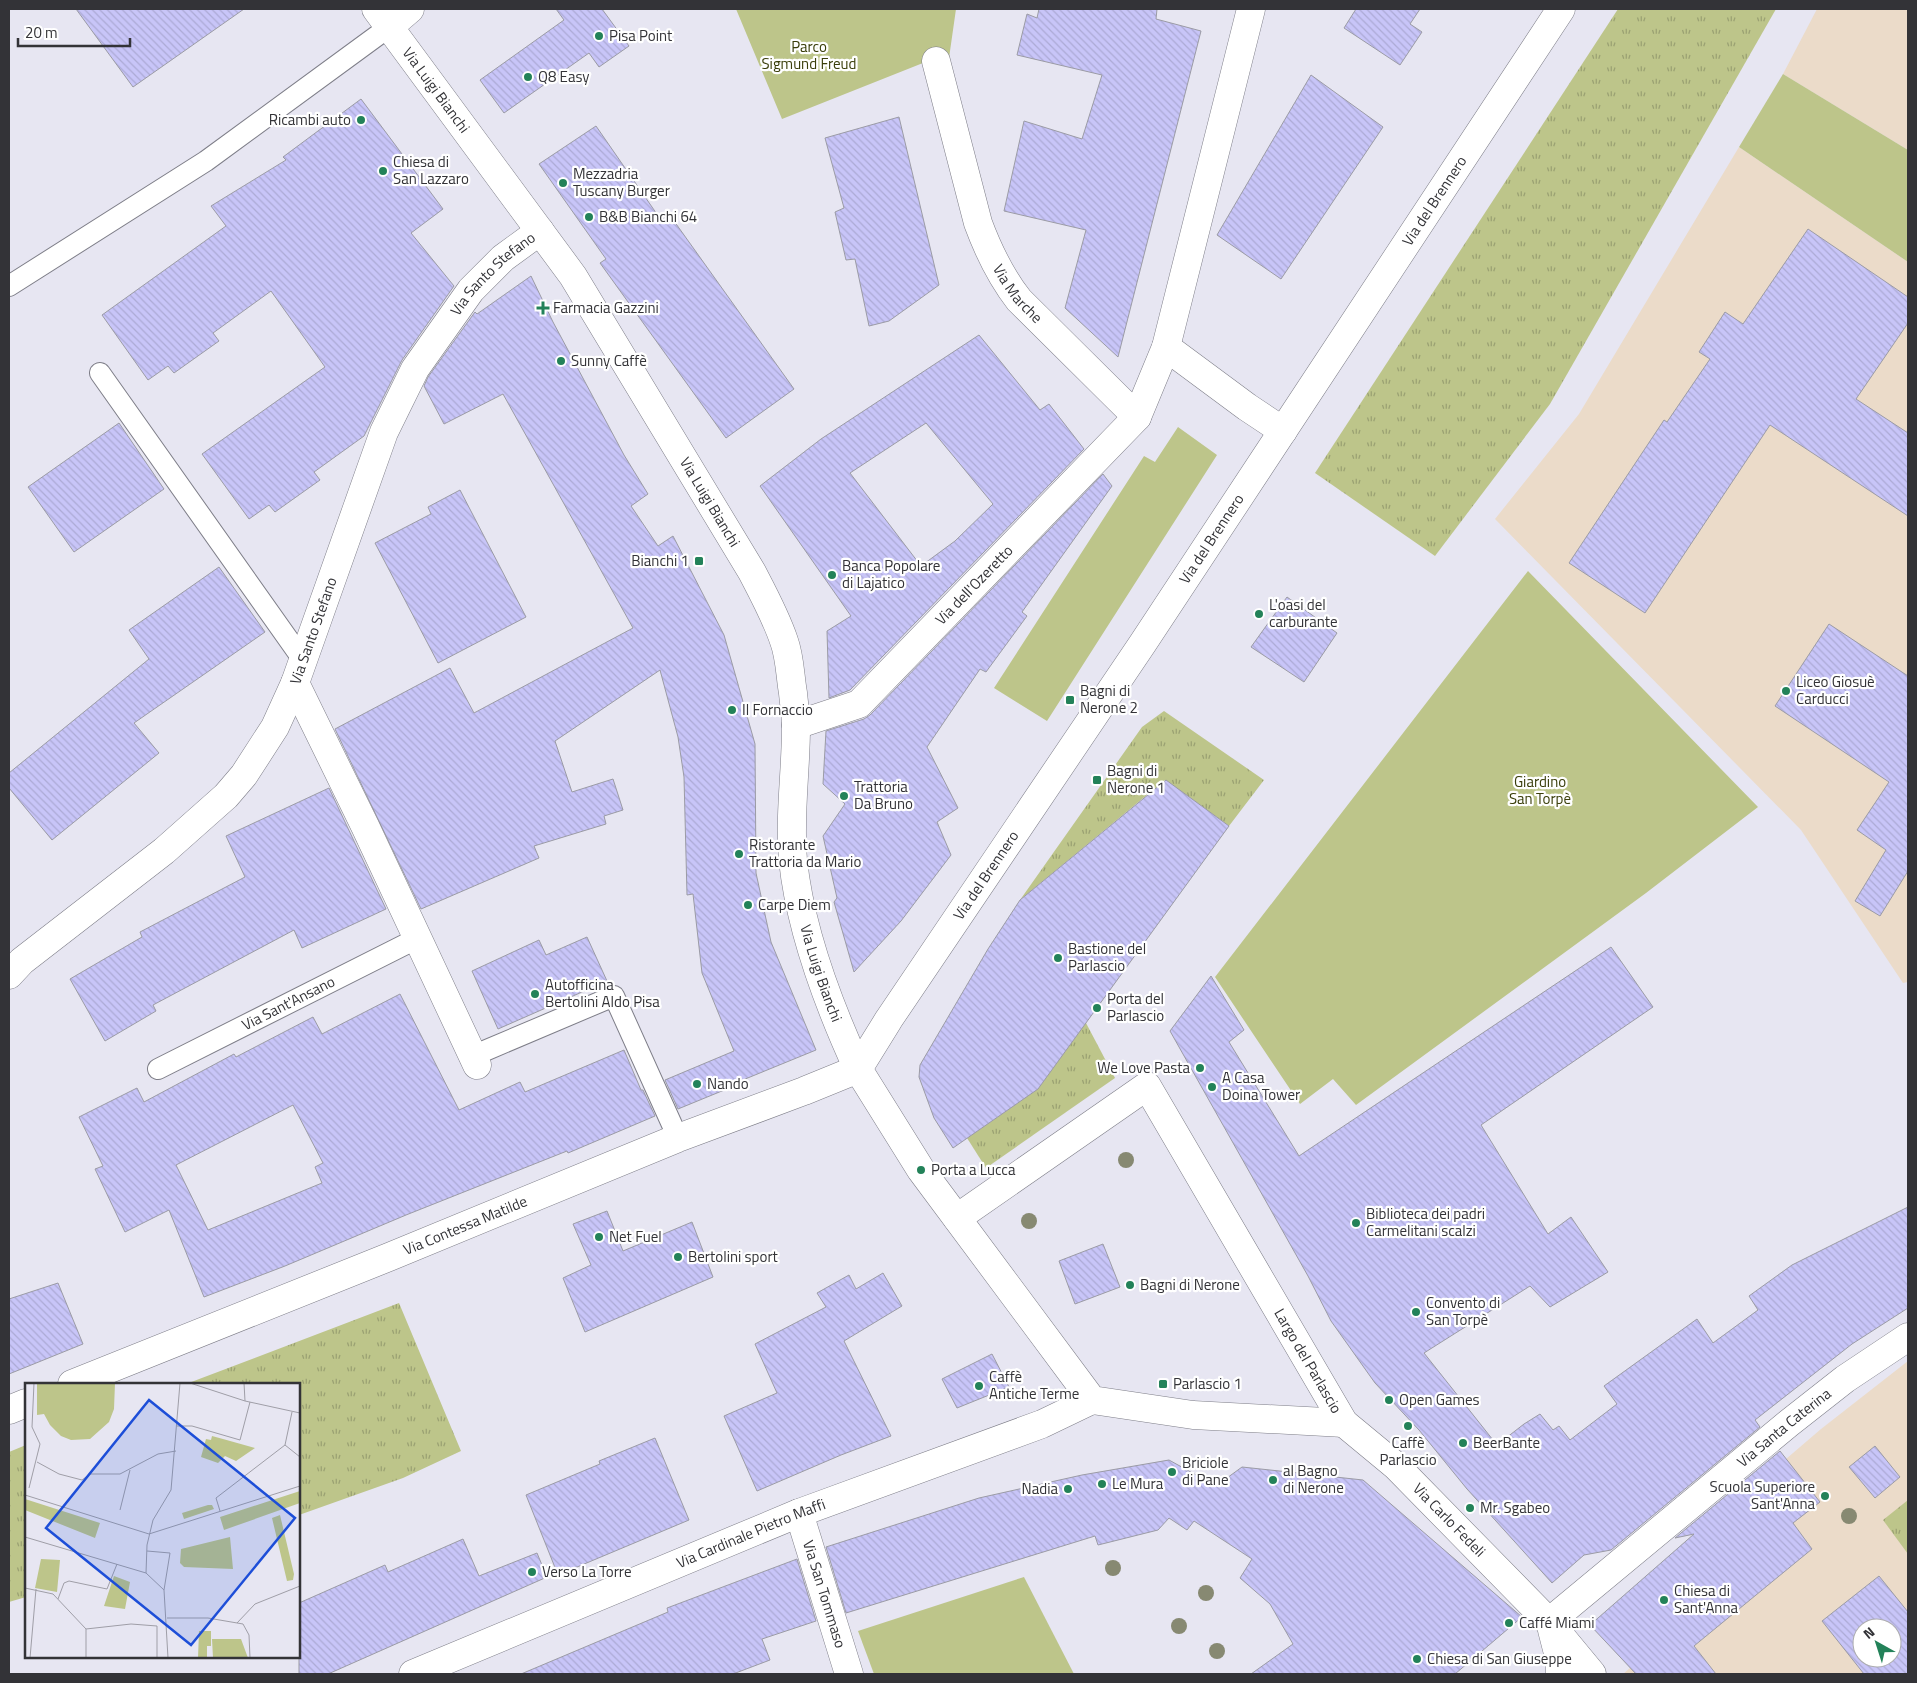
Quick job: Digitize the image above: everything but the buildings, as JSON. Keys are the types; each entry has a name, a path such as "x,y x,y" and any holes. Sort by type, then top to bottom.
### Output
{"street":[{"path":"382,18 410,9"},
{"path":"1137,417 1166,347 1250,9"},
{"name":"Via del Brennero","path":"858,1069 889,1019 1144,642 1562,9"},
{"name":"Via Luigi Bianchi","path":"382,18 573,276 756,581 774,616 785,642 796,725 791,816 794,860 799,893 806,928 826,989 842,1035 858,1069"},
{"name":"Via Marche","path":"936,61 978,223 987,246 1008,286 1019,300 1137,417"},
{"name":"Via Santo Stefano","path":"9,975 22,961 164,851 226,796 244,775 274,727 299,671 384,432 415,369 471,290 503,258 540,231"},
{"path":"1166,347 1283,431"},
{"name":"Via dell'Ozeretto","path":"796,725 858,704 1137,417"},
{"path":"299,671 418,938 480,1058"},
{"path":"858,1069 921,1170 1092,1400"},
{"name":"Via Contessa Matilde","path":"74,1383 678,1138 858,1069"},
{"name":"Largo del Parlascio","path":"957,1218 1147,1086 1344,1423"},
{"name":"Via Santa Caterina","path":"1549,1622 1789,1423 1845,1379 1908,1337"},
{"name":"Largo del Parlascio","path":"1092,1400 1194,1415 1344,1423"},
{"name":"Via Cardinale Pietro Maffi","path":"413,1674 799,1513 1042,1424 1092,1400"},
{"path":"9,1410 25,1403"},
{"name":"Via Carlo Fedeli","path":"1344,1423 1396,1466 1549,1622 1592,1674"},
{"name":"Via San Tommaso","path":"799,1513 849,1674"},
{"path":"1549,1622 1560,1661 1560,1674"}],"lane":[{"path":"9,286 206,161 382,18"},
{"path":"100,373 299,671"},
{"name":"Via Sant'Ansano","path":"158,1069 418,938"},
{"path":"480,1058 614,996 678,1138"}],"shaded area":[{"path":"1817,9 1908,9 1908,150 1783,74"},
{"name":"Liceo Giosuè Carducci","path":"1739,147 1908,262 1908,982 1903,983 1801,830 1495,519 1579,414"},
{"name":"Scuola Superiore Sant'Anna","path":"1908,1361 1908,1674 1623,1674 1750,1565 1786,1459"}],"green space":[{"name":"Parco Sigmund Freud","path":"736,9 956,9 949,58 928,61 782,119"},
{"path":"1618,9 1776,9 1550,404 1435,556 1315,473"},
{"path":"1783,74 1908,150 1908,262 1739,147"},
{"path":"1178,427 1217,455 1047,721 994,688 1144,456 1155,462"},
{"name":"Giardino San Torpè","path":"1528,571 1758,807 1646,893 1356,1105 1333,1079 1300,1104 1215,977"},
{"path":"1164,711 1264,780 1229,826 1165,780 1020,900 1142,727"},
{"path":"1086,1023 1115,1078 986,1168 967,1138"},
{"path":"399,1303 461,1451 403,1478 300,1515 300,1383 189,1383"},
{"path":"25,1445 25,1597 9,1602 9,1452"},
{"path":"1908,1500 1908,1554 1883,1520"},
{"path":"1024,1577 1074,1674 874,1674 858,1631"}],"place":[{"name":"Pisa Point","path":"599,36"},
{"name":"Q8 Easy","path":"528,77"},
{"name":"Ricambi auto","path":"361,120"},
{"name":"Chiesa di San Lazzaro","path":"383,171"},
{"name":"Mezzadria Tuscany Burger","path":"563,183"},
{"name":"B&B Bianchi 64","path":"589,217"},
{"name":"Farmacia Gazzini","path":"543,308"},
{"name":"Sunny Caffè","path":"561,361"},
{"name":"Bianchi 1","path":"699,561"},
{"name":"Banca Popolare di Lajatico","path":"832,575"},
{"name":"L'oasi del carburante","path":"1259,614"},
{"name":"Liceo Giosuè Carducci","path":"1786,691"},
{"name":"Bagni di Nerone 2","path":"1070,700"},
{"name":"Il Fornaccio","path":"732,710"},
{"name":"Bagni di Nerone 1","path":"1097,780"},
{"name":"Trattoria Da Bruno","path":"844,796"},
{"name":"Ristorante Trattoria da Mario","path":"739,854"},
{"name":"Carpe Diem","path":"748,905"},
{"name":"Bastione del Parlascio","path":"1058,958"},
{"name":"Autofficina Bertolini Aldo Pisa","path":"535,994"},
{"name":"Porta del Parlascio","path":"1097,1008"},
{"name":"We Love Pasta","path":"1200,1068"},
{"name":"Nando","path":"697,1084"},
{"name":"A Casa Doina Tower","path":"1212,1087"},
{"name":"Porta a Lucca","path":"921,1170"},
{"name":"Biblioteca dei padri Carmelitani scalzi","path":"1356,1223"},
{"name":"Net Fuel","path":"599,1237"},
{"name":"Bertolini sport","path":"678,1257"},
{"name":"Bagni di Nerone","path":"1130,1285"},
{"name":"Convento di San Torpè","path":"1416,1312"},
{"name":"Parlascio 1","path":"1163,1384"},
{"name":"Caffè Antiche Terme","path":"979,1386"},
{"name":"Open Games","path":"1389,1400"},
{"name":"Caffè Parlascio","path":"1408,1426"},
{"name":"BeerBante","path":"1463,1443"},
{"name":"Briciole di Pane","path":"1172,1472"},
{"name":"al Bagno di Nerone","path":"1273,1480"},
{"name":"Le Mura","path":"1102,1484"},
{"name":"Nadia","path":"1068,1489"},
{"name":"Scuola Superiore Sant'Anna","path":"1825,1496"},
{"name":"Mr. Sgabeo","path":"1470,1508"},
{"name":"Verso La Torre","path":"532,1572"},
{"name":"Chiesa di Sant'Anna","path":"1664,1600"},
{"name":"Caffé Miami","path":"1509,1623"},
{"name":"Chiesa di San Giuseppe","path":"1417,1659"}]}
